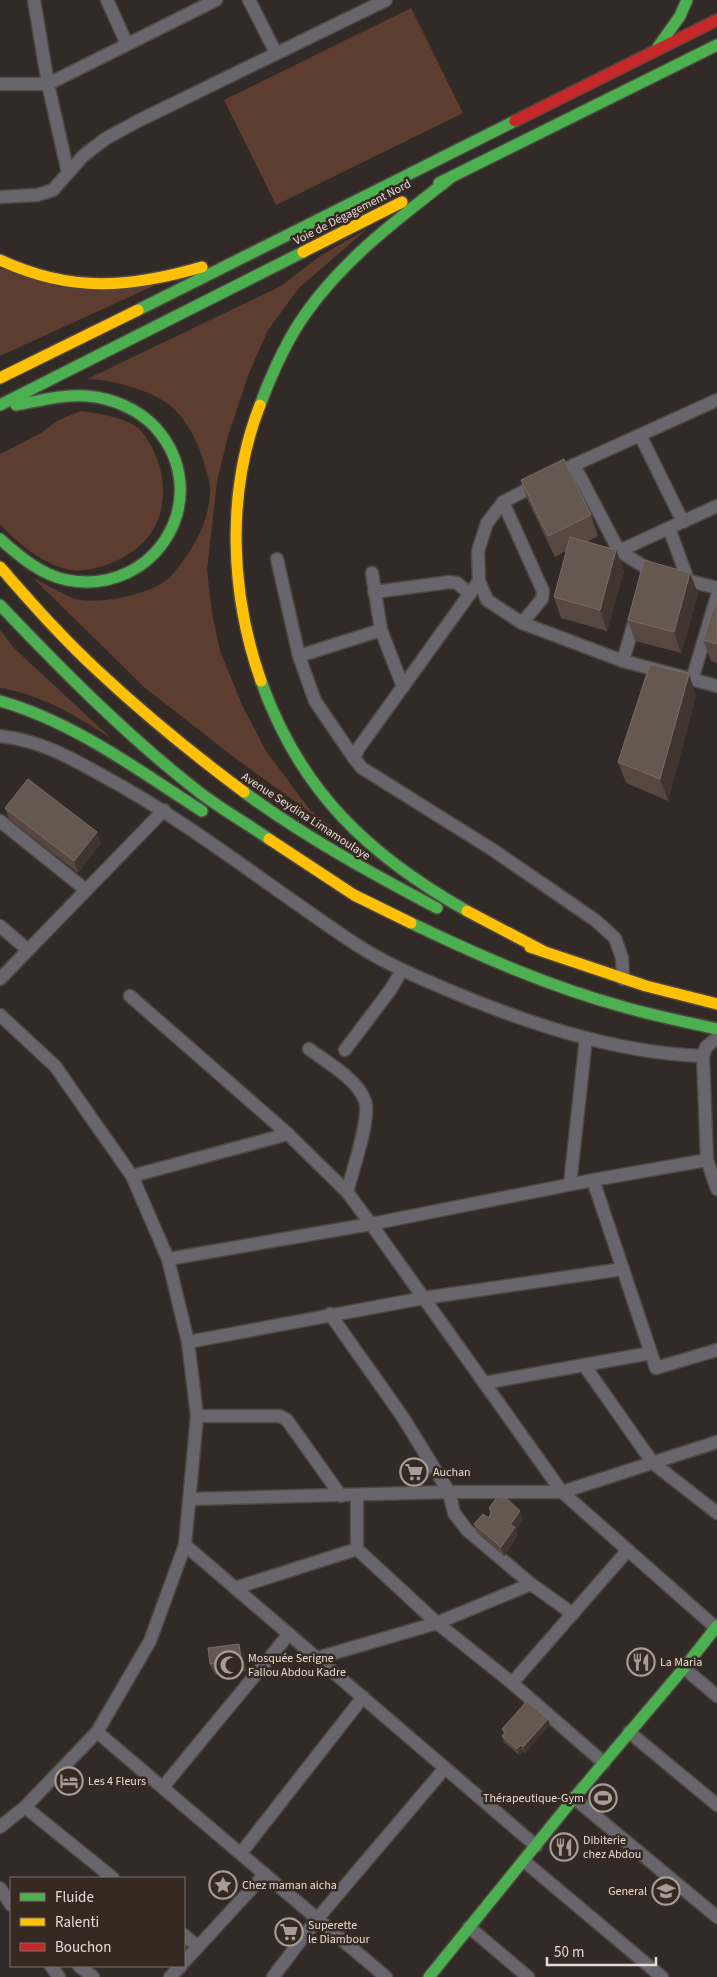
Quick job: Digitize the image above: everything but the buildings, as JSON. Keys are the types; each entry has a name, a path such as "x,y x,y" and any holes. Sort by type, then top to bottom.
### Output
{"main road":[{"path":"656,50 680,16 687,0"},
{"name":"Voie de Dégagement Nord","path":"0,378 717,20"},
{"name":"Voie de Dégagement Nord","path":"0,407 454,176 717,45"},
{"path":"454,176 361,250 332,280 284,350 265,391 252,427 241,474 236,518 236,567 242,623 256,672 270,708 287,742 310,778 336,811 367,843 428,887 452,903 545,952"},
{"path":"0,260 42,277 74,283 100,284 150,279 182,273 258,250"},
{"path":"0,407 63,397 88,396 102,398 130,407 159,430 168,444 175,457 180,486 175,521 168,537 149,558 122,575 104,580 85,582 67,580 47,573 30,564 0,539"},
{"name":"Avenue Seydina Limamoulaye","path":"0,567 66,641 159,727 225,780 327,849 399,890 478,928 623,979 717,1004"},
{"path":"0,605 75,684 133,737 192,786 354,895"},
{"path":"0,702 28,709 63,724 211,816"},
{"path":"239,834 354,895 497,963 623,1007 717,1029"},
{"path":"428,1977 574,1798 684,1668 717,1625"}],"street":[{"path":"35,0 48,84 68,173"},
{"path":"107,0 127,44"},
{"path":"0,84 48,84 127,44 193,5 216,0"},
{"path":"249,0 276,53"},
{"path":"0,197 22,197 46,193 60,184 83,156 105,139 276,53 362,5 386,0"},
{"path":"717,400 574,465 503,502 487,523 478,551 479,581 487,600 522,623 622,661 717,686"},
{"path":"640,435 683,522"},
{"path":"574,465 619,552 649,574 688,580 717,588"},
{"path":"503,502 543,591 542,599 522,623"},
{"path":"619,552 717,506"},
{"path":"669,528 688,580"},
{"path":"277,559 299,656 315,702 362,768 486,845 595,920 615,938 622,958 623,979"},
{"path":"372,573 381,630 403,687"},
{"path":"354,758 479,581"},
{"path":"374,592 450,582 457,583 470,594"},
{"path":"692,680 717,596"},
{"path":"622,661 639,606"},
{"path":"299,656 381,630"},
{"path":"0,736 18,738 46,746 164,810 359,946 402,970 482,1005 586,1038 679,1055 703,1056"},
{"path":"0,978 164,810"},
{"path":"0,821 86,890"},
{"path":"0,926 28,950"},
{"path":"345,1050 391,989 402,970"},
{"path":"130,996 288,1134 347,1192 372,1224 562,1492 715,1627 717,1625"},
{"path":"0,1015 55,1066 132,1176 168,1259 188,1342 197,1416 185,1546 150,1641 97,1732 24,1807 0,1827"},
{"path":"570,1184 586,1038"},
{"path":"717,1038 706,1047 703,1056 707,1160 717,1189"},
{"path":"309,1049 345,1075 359,1091 365,1102 366,1117 347,1192"},
{"path":"132,1176 288,1134"},
{"path":"168,1259 372,1224 570,1184 707,1160"},
{"path":"593,1180 656,1368 717,1350"},
{"path":"188,1342 424,1298 623,1269"},
{"path":"330,1314 402,1416 449,1492 454,1513 467,1530 531,1584 573,1614"},
{"path":"484,1382 651,1353"},
{"path":"584,1365 652,1463 717,1513"},
{"path":"197,1416 280,1416 287,1420 341,1496"},
{"path":"190,1499 357,1496 449,1492 562,1492 717,1442"},
{"path":"357,1496 357,1549 437,1622 512,1683 604,1763"},
{"path":"185,1546 536,1846"},
{"path":"235,1588 357,1549"},
{"path":"512,1683 628,1550"},
{"path":"317,1658 437,1622 531,1584"},
{"path":"163,1787 289,1634"},
{"path":"684,1668 717,1696"},
{"path":"241,1853 363,1697"},
{"path":"97,1732 386,1977"},
{"path":"630,1732 717,1805"},
{"path":"273,1977 445,1768"},
{"path":"574,1798 717,1917"},
{"path":"24,1807 112,1877"},
{"path":"524,1861 662,1977"},
{"path":"185,1961 265,1874"},
{"path":"0,1888 10,1903"},
{"path":"469,1927 528,1977"},
{"path":"185,1936 198,1947"},
{"path":"80,1967 93,1977"},
{"path":"170,1977 180,1967"}],"shaded area":[{"path":"411,8 463,113 276,205 224,100"},
{"path":"367,229 299,288 268,330 249,373 228,436 217,482 207,570 212,613 220,651 243,707 266,751 310,810 344,837 231,755 144,687 32,577 70,596 90,601 126,597 160,585 170,578 197,539 208,510 210,486 199,449 185,422 167,403 146,392 122,384 87,379 281,286 320,256"},
{"path":"0,269 162,282 0,356"},
{"path":"80,411 118,418 132,424 145,435 159,464 163,497 155,526 136,549 106,565 88,570 74,571 59,567 40,558 15,539 0,524 0,454 41,433 57,421"},
{"path":"0,630 15,649 112,739 45,701 16,691 0,688"}],"traffic: fast":[{"path":"658,47 680,16 687,0"},
{"path":"439,183 717,45"},
{"path":"138,310 515,121"},
{"path":"260,405 286,346 321,293 374,239 453,176"},
{"path":"0,405 303,252"},
{"path":"0,539 39,569 57,578 99,581 127,573 150,557 168,536 178,510 180,482 173,454 155,427 141,415 115,402 87,396 60,397 16,405"},
{"path":"0,605 121,726 172,771 207,798 269,839"},
{"path":"261,681 277,720 296,755 317,787 342,816 369,843 399,867 431,890 467,911"},
{"path":"0,701 54,721 80,734 202,811"},
{"path":"244,792 314,839 437,908"},
{"path":"411,923 489,959 569,990 636,1010 717,1029"},
{"path":"429,1977 717,1626"}],"traffic: slow":[{"path":"303,252 402,202"},
{"path":"0,260 26,271 51,278 100,284 150,279 202,267"},
{"path":"0,378 138,310"},
{"path":"260,405 249,438 241,472 237,507 236,543 243,613 261,681"},
{"path":"0,567 59,633 97,670 169,733 244,792"},
{"path":"269,839 354,895 411,923"},
{"path":"467,911 545,952"},
{"path":"530,947 646,986 717,1004"}],"traffic: jam":[{"path":"515,121 717,20"}],"place":[{"name":"Auchan","path":"414,1472"},
{"name":"La Maria","path":"641,1662"},
{"name":"Mosquée Serigne Fallou Abdou Kadre","path":"229,1665"},
{"name":"Les 4 Fleurs","path":"69,1781"},
{"name":"Thérapeutique-Gym","path":"603,1798"},
{"name":"Dibiterie chez Abdou","path":"564,1847"},
{"name":"Chez maman aicha","path":"223,1885"},
{"name":"General","path":"666,1891"},
{"name":"Superette le Diambour","path":"289,1932"}]}
